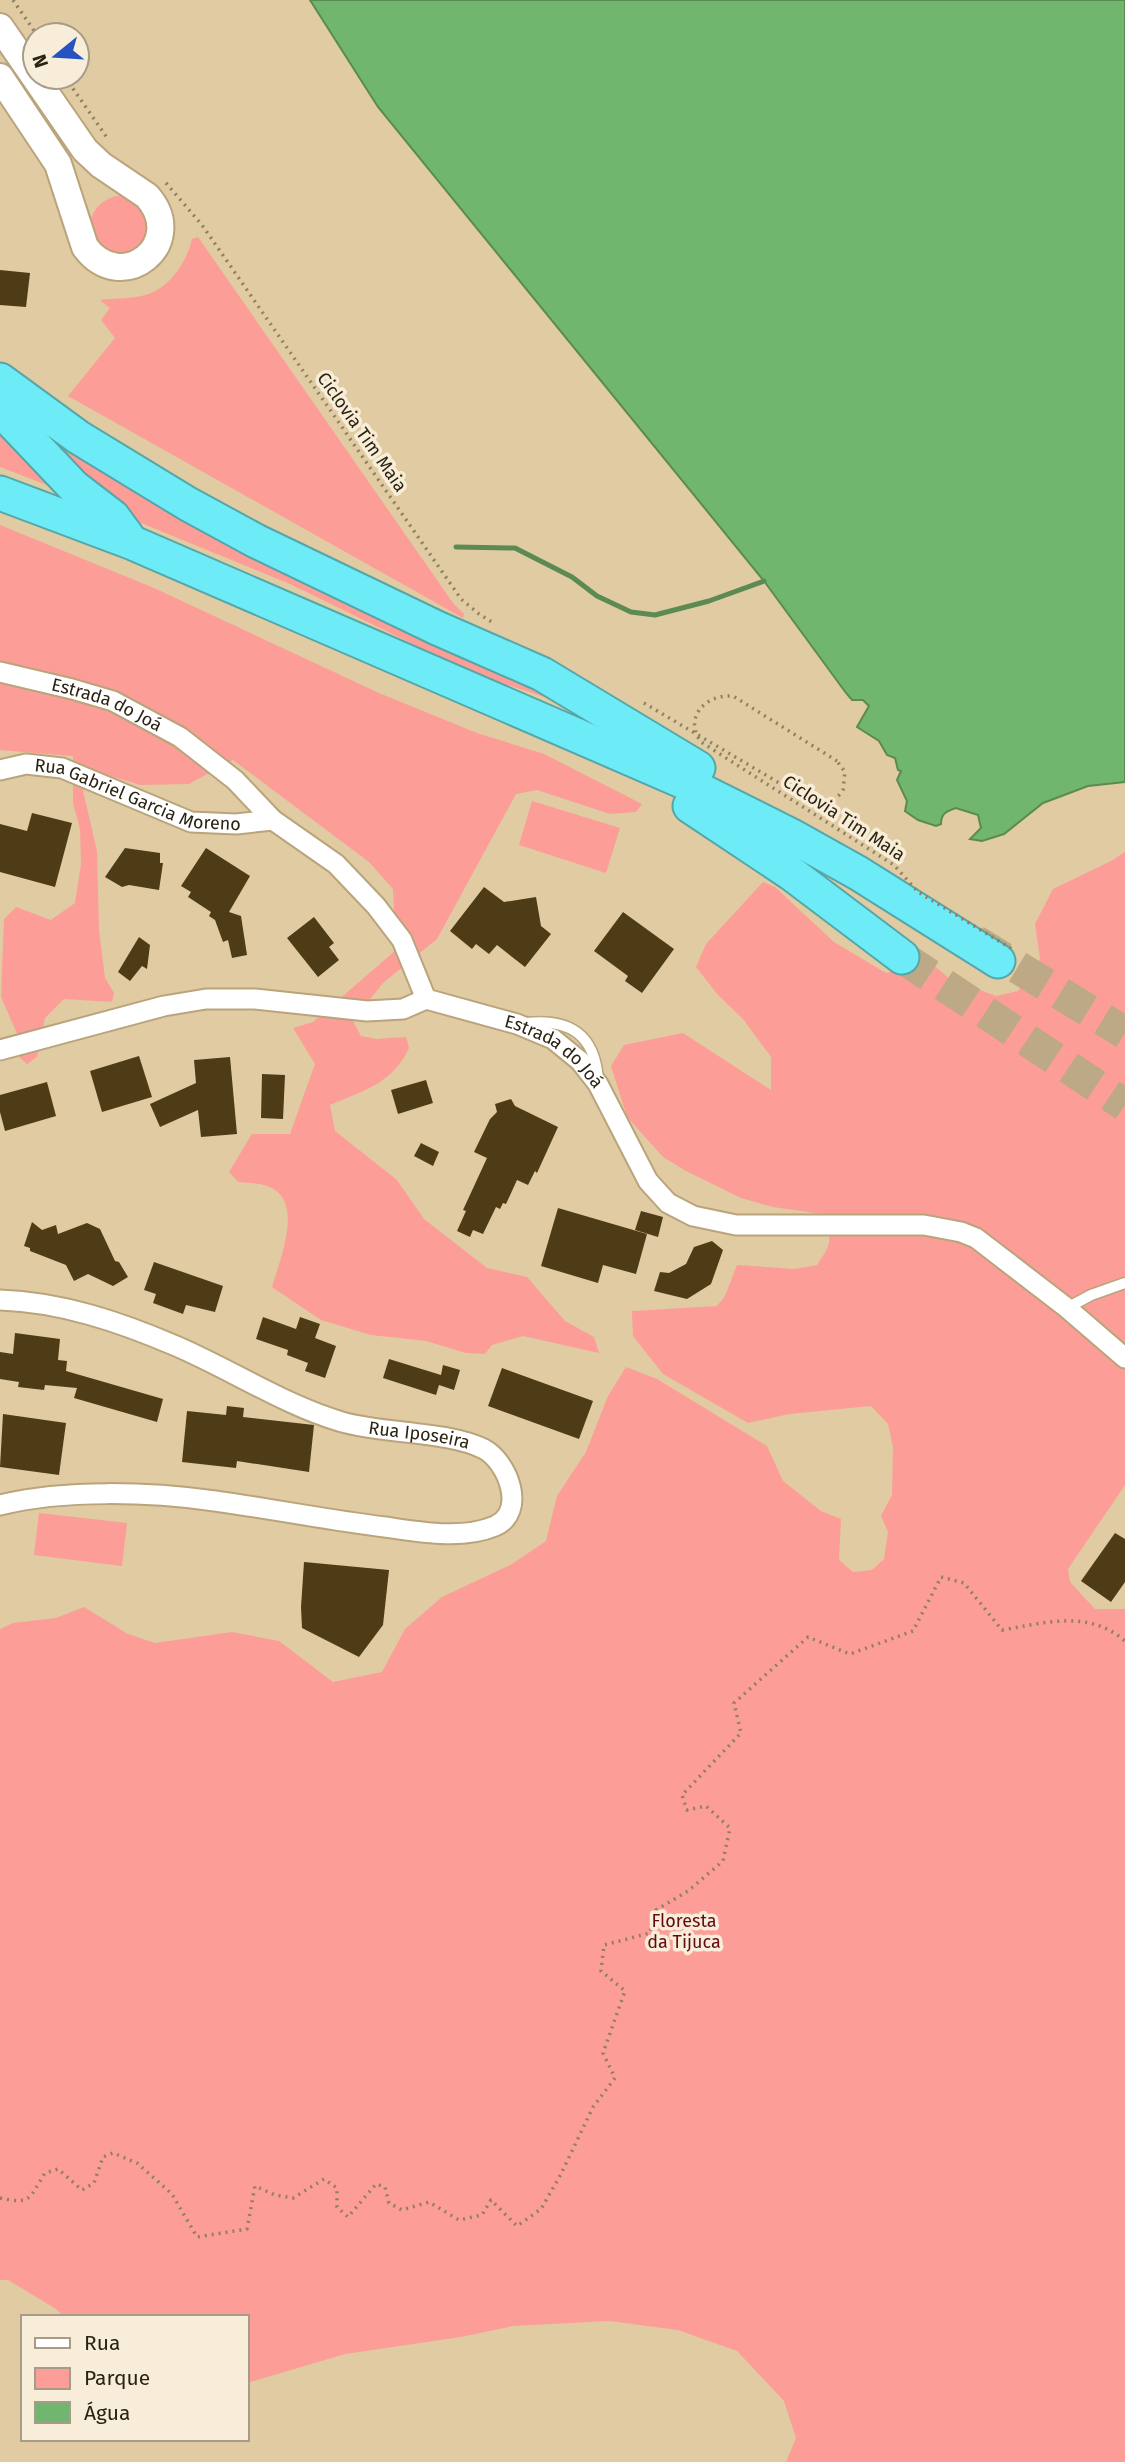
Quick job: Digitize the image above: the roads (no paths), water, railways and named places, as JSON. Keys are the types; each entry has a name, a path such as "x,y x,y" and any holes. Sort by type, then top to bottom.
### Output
{"highway":[{"path":"0,380 78,437 188,504 256,541 437,628 542,674 743,794"},
{"path":"0,409 74,487 113,517 133,543"},
{"path":"0,493 133,543 702,790 790,835 1005,955"},
{"path":"529,716 707,815 792,874 902,957"}],"street":[{"path":"0,27 85,150 152,202 159,218 160,233 155,247 143,260 127,267 118,267 107,265 90,254 81,235 58,164 0,78"},
{"name":"Estrada do Joá","path":"0,672 113,701 180,737 235,780 274,820 336,864 376,906 402,940 426,999 517,1024 553,1039 580,1061 598,1084 648,1181 668,1203 692,1216 736,1225 924,1225 961,1231 976,1238 1067,1308 1125,1358"},
{"name":"Rua Gabriel Garcia Moreno","path":"0,770 26,764 62,768 191,822 236,824 274,820"},
{"path":"0,1050 164,1006 206,999 255,999 367,1010 403,1009 426,999"},
{"name":"Rua Iposeira","path":"0,1300 76,1310 176,1346 276,1396 342,1422 451,1439 485,1450 501,1466 513,1493 510,1513 498,1525 470,1533 420,1532 156,1495 90,1495 0,1505"}],"lane":[{"path":"1067,1308 1091,1295 1125,1283"}],"water":[{"path":"310,0 1125,0 1125,782 1088,786 1043,803 1004,834 982,841 970,839 981,828 978,815 956,808 945,813 941,824 936,826 918,820 905,811 907,801 897,780 901,771 898,770 895,758 887,755 879,741 857,727 869,706 863,700 852,700 846,693 764,581 378,107"}],"waterway":[{"path":"456,547 515,548 572,577 597,596 631,612 655,615 709,601 764,581"}],"tunnel":[{"path":"975,941 1125,1033"},
{"path":"902,957 1125,1105"}],"park label":[{"name":"Floresta da Tijuca","path":"684,1931"}]}
